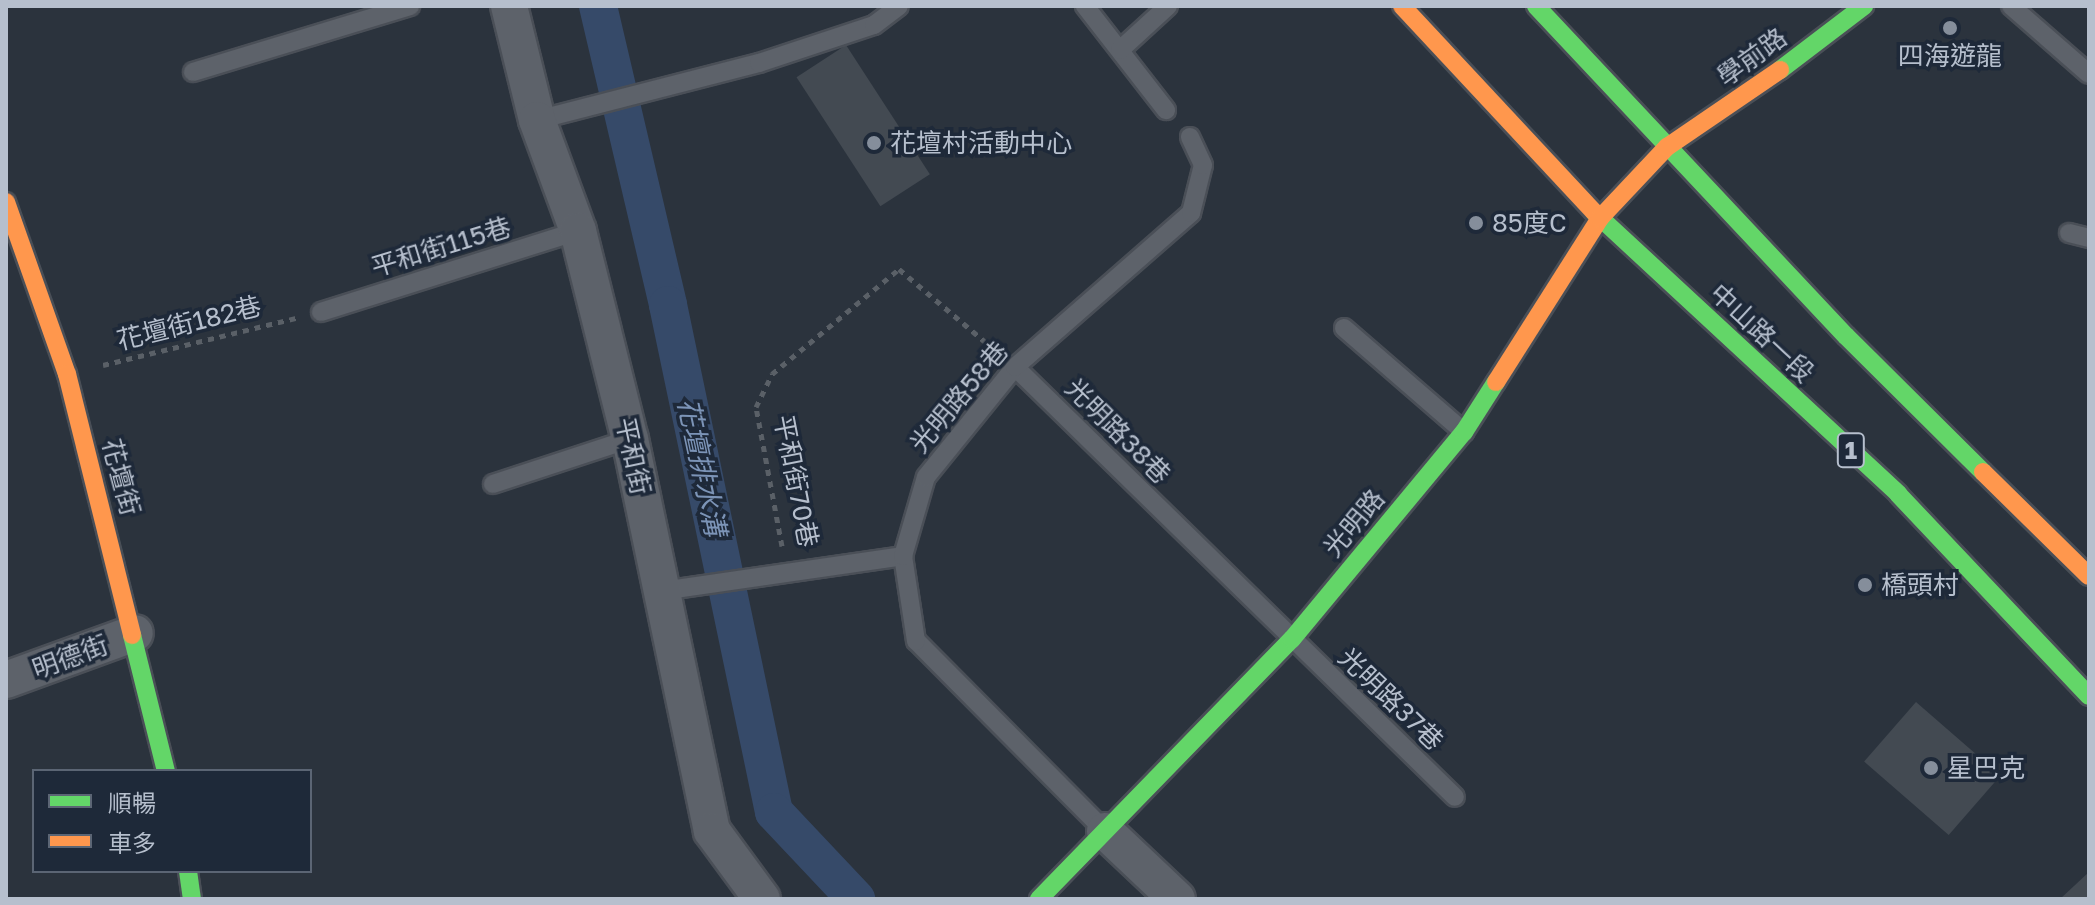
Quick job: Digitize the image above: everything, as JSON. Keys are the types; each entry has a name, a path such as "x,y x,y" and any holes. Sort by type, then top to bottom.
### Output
{"street":[{"name":"平和街","path":"509,6 537,120 578,231 630,439 712,831 762,899"},
{"name":"中山路一段","path":"1402,6 1600,218 1898,494 2089,696"},
{"name":"中山路一段","path":"1536,6 1846,336 2089,576"},
{"name":"學前路","path":"1667,147 1764,83 1864,6"},
{"name":"光明路","path":"1039,899 1292,639 1464,432 1600,218 1667,147"},
{"name":"花壇街","path":"6,202 67,374 135,633 166,769"},
{"name":"明德街","path":"6,680 135,633"},
{"path":"1105,831 1177,899"},
{"path":"188,873 192,899"}],"lane":[{"path":"193,72 410,6"},
{"path":"537,120 759,63 874,25 899,6"},
{"path":"1085,6 1166,110"},
{"path":"1120,50 1168,6"},
{"path":"2011,6 2089,74"},
{"name":"光明路58巷","path":"1105,831 916,641 903,556 926,477 1015,367 1191,213 1203,165 1190,137"},
{"name":"平和街115巷","path":"321,312 578,231"},
{"path":"2069,233 2089,238"},
{"path":"1344,328 1464,432"},
{"name":"光明路38巷","path":"1015,367 1292,639"},
{"path":"493,484 630,439"},
{"name":"平和街70巷","path":"661,591 903,556"},
{"name":"光明路37巷","path":"1292,639 1455,797"}],"path":[{"name":"平和街70巷","path":"788,575 756,407 772,374 899,269 1015,367"},
{"name":"花壇街182巷","path":"67,374 321,312"}],"building":[{"name":"花壇村活動中心","path":"846,45 930,174 880,206 797,77"},
{"name":"星巴克","path":"1916,702 2001,775 1949,835 1864,762"},
{"path":"2089,872 2089,899 2060,899"}],"waterway":[{"name":"花壇排水溝","path":"598,6 668,305 774,812 856,899"},
{"path":"834,899 843,887"}],"traffic: fast":[{"path":"1536,6 1846,336 1983,472"},
{"path":"1780,70 1864,6"},
{"path":"1594,212 1898,494 2089,696"},
{"path":"1039,899 1292,639 1464,432 1496,382"},
{"path":"132,635 166,769"},
{"path":"188,873 192,899"}],"traffic: slow":[{"path":"1402,6 1594,212"},
{"path":"1496,382 1600,218 1667,147 1780,70"},
{"path":"6,202 67,374 132,635"},
{"path":"1983,472 2089,576"}],"place":[{"name":"四海遊龍","path":"1950,28"},
{"name":"花壇村活動中心","path":"874,143"},
{"name":"85度C","path":"1476,223"},
{"name":"橋頭村","path":"1865,585"},
{"name":"星巴克","path":"1931,768"}]}
